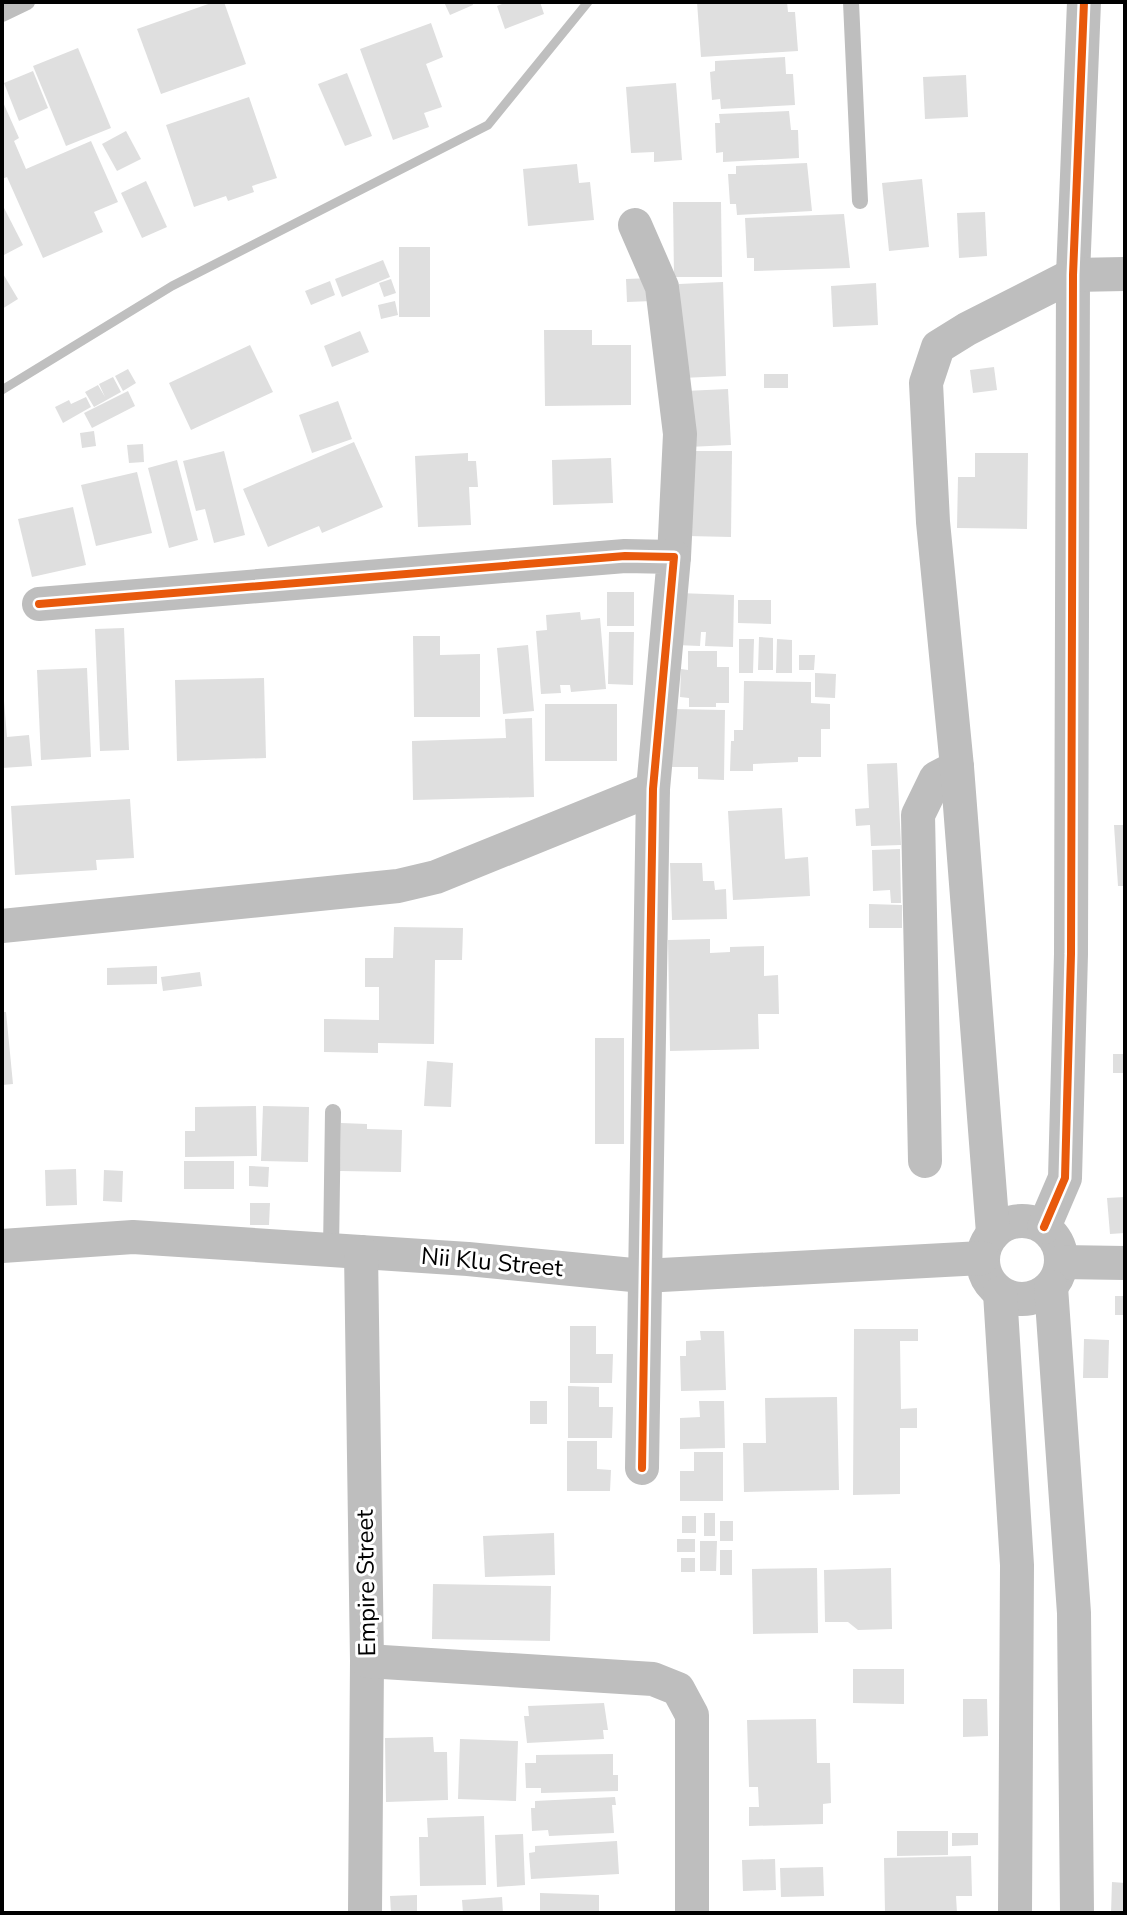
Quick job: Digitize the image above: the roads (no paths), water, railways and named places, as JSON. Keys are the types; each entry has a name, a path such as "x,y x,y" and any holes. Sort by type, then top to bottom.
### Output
{"street":[{"path":"1044,1227 1065,1178 1071,954 1073,275 1084,2"},
{"path":"635,225 662,287 680,434 674,557 653,789 642,1468"},
{"path":"1125,274 1073,275 967,329 938,347 926,383 933,522 957,767 988,1246 983,1271 990,1284 1000,1293 1026,1299 1040,1295 1056,1275 1125,1263"},
{"path":"39,604 625,556 674,557"},
{"path":"925,1161 918,815 936,778 957,767"},
{"path":"2,926 398,886 436,877 653,789"},
{"path":"988,1246 1004,1225 1017,1221 1044,1227 1060,1249 1056,1275 1074,1613 1077,1913"},
{"name":"Nii Klu Street","path":"2,1246 133,1237 643,1276 988,1246"},
{"name":"Empire Street","path":"346,1251 367,1661 365,1913"},
{"path":"1000,1293 1017,1565 1015,1913"},
{"path":"367,1661 653,1679 678,1689 692,1715 692,1913"}],"lane":[{"path":"2,14 27,2"},
{"path":"851,2 860,201"},
{"path":"333,1112 346,1251"}],"waterway":[{"path":"2,390 172,286 488,125 588,2"}]}
